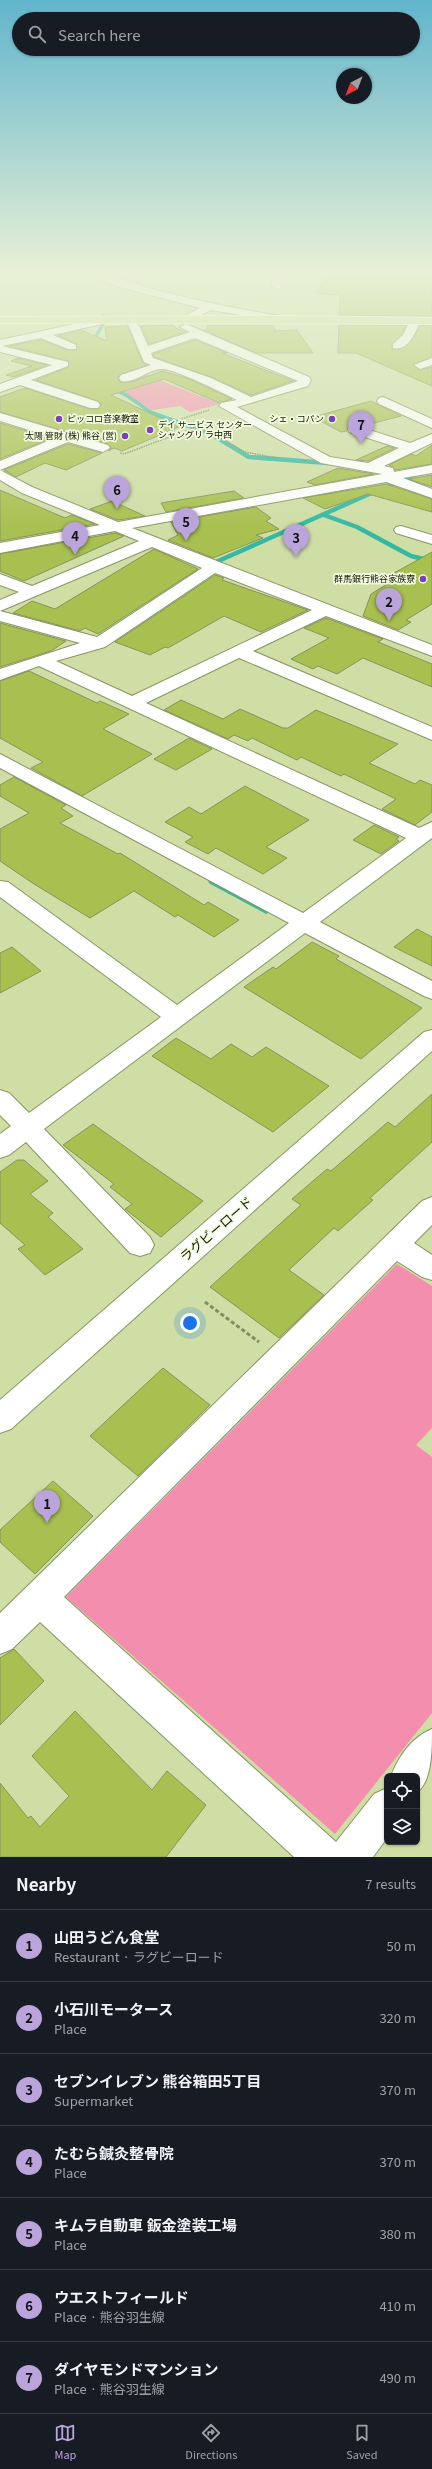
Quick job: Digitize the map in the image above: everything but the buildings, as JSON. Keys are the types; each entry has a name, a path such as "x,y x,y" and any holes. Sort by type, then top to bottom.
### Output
{"street":[{"path":"0,388 64,364 45,360"},
{"path":"148,360 207,381 250,401"},
{"path":"225,406 250,401 304,383 305,380 257,360"},
{"path":"420,365 432,361"},
{"path":"125,378 163,365"},
{"path":"21,381 94,405"},
{"path":"382,402 432,424"},
{"path":"225,406 326,460 402,474 432,482"},
{"path":"0,417 102,448"},
{"path":"354,429 411,448"},
{"path":"0,466 67,437"},
{"path":"369,468 432,438"},
{"path":"0,548 432,468"},
{"path":"0,474 27,490 118,526 214,567 432,651"},
{"path":"384,477 432,494"},
{"path":"401,530 432,540"},
{"path":"0,606 152,541"},
{"path":"0,675 40,660 99,643 214,567"},
{"path":"0,579 32,592"},
{"path":"131,703 325,610"},
{"path":"0,616 99,643"},
{"path":"238,651 429,729"},
{"path":"0,1148 305,924 426,833 131,703 40,660"},
{"path":"1,762 432,991"},
{"path":"0,887 177,1017"},
{"name":"ラグビーロード","path":"0,1419 432,1038"},
{"path":"0,1099 140,1245"},
{"path":"0,1637 432,1208"},
{"path":"395,1245 432,1269"},
{"path":"38,1598 323,1857"},
{"path":"412,1773 432,1747"},
{"path":"349,1857 385,1809"}],"path":[{"path":"225,406 181,418 196,427 212,433 245,452 277,458"},
{"path":"102,448 124,454 196,427"},
{"path":"205,1302 281,1358"}],"shaded area":[{"path":"144,374 220,404 190,412 180,406 152,410 117,389 113,384"},
{"path":"397,1264 432,1286 432,1428 416,1445 432,1457 432,1713 335,1834 66,1597"}],"waterway":[{"path":"112,389 126,395 152,413"},
{"path":"149,412 211,434 249,457 328,463"},
{"path":"397,476 432,484"},
{"path":"216,562 394,483"},
{"path":"324,515 357,527 411,556 432,561"},
{"path":"212,881 266,910"}],"place":[{"name":"ピッコロ音楽教室","path":"59,419"},
{"name":"シェ・コパン","path":"332,419"},
{"name":"デイ サービス センター シャングリ ラ中西","path":"150,430"},
{"name":"太陽 管財 (株) 熊谷 (営)","path":"125,436"},
{"name":"ダイヤモンドマンション","path":"361,444"},
{"name":"ウエストフィールド","path":"117,509"},
{"name":"キムラ自動車 鈑金塗装工場","path":"186,541"},
{"name":"たむら鍼灸整骨院","path":"75,555"},
{"name":"セブンイレブン 熊谷箱田5丁目","path":"296,557"},
{"name":"群馬銀行熊谷家族寮","path":"423,579"},
{"name":"小石川モータース","path":"389,621"},
{"name":"山田うどん食堂","path":"47,1523"}]}
